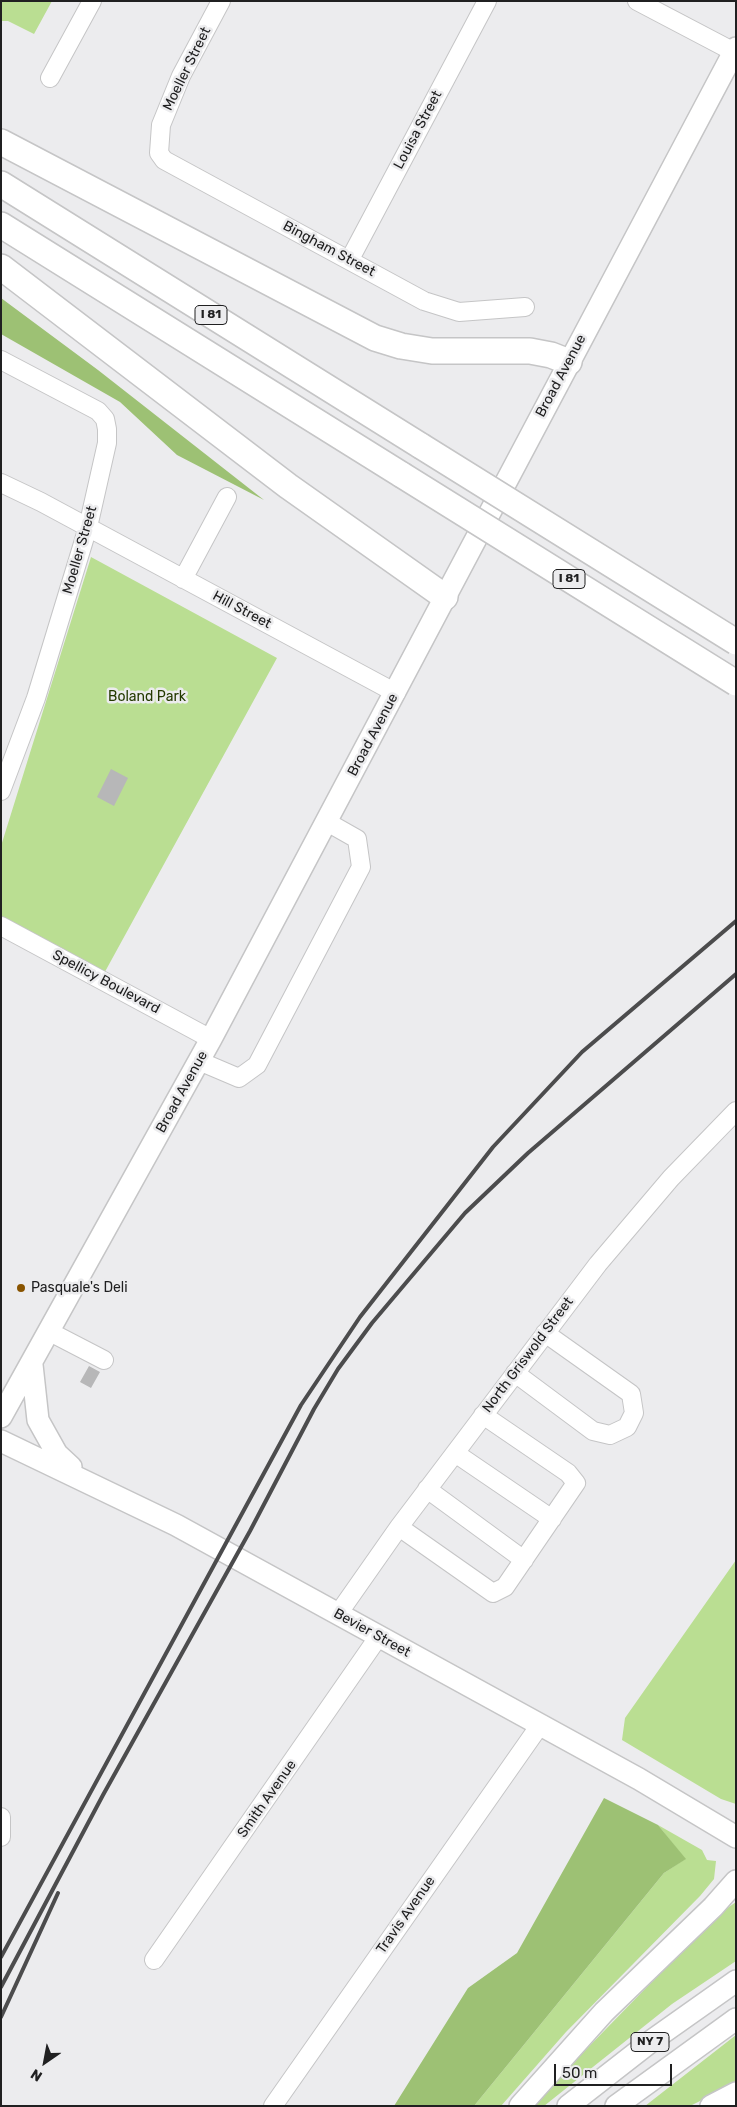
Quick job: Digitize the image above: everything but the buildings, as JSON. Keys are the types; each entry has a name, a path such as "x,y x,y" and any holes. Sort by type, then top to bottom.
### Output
{"highway":[{"path":"1,142 375,338 401,346 432,351 530,351 551,355 569,362"},
{"name":"I 81","path":"1,184 736,642"},
{"name":"I 81","path":"1,225 736,683"},
{"path":"1,267 288,486 446,597"}],"main road":[{"name":"Broad Avenue","path":"1,1417 50,1332 211,1039 735,51"},
{"path":"32,1364 36,1410 42,1430 57,1454 96,1485"},
{"name":"Bevier Street","path":"1,1441 35,1455 176,1525 639,1779 736,1837"},
{"path":"520,2106 609,2007 713,1907 736,1881"},
{"name":"NY 7","path":"568,2106 654,2039 736,1981"},
{"name":"NY 7","path":"616,2106 736,2019"},
{"path":"711,2106 736,2093"}],"street":[{"path":"50,78 92,1"},
{"name":"Moeller Street","path":"158,139 161,126 181,76 221,1"},
{"name":"Louisa Street","path":"350,259 487,1"},
{"path":"637,1 735,51"},
{"name":"Bingham Street","path":"158,139 159,153 164,160 175,168 350,259 424,300 459,312 525,307"},
{"name":"Moeller Street","path":"1,360 98,411 105,419 107,442 88,528 36,698 1,791"},
{"path":"1,483 88,528"},
{"path":"183,579 226,497"},
{"name":"Hill Street","path":"88,528 396,693"},
{"path":"199,1061 239,1078 258,1065 361,867 357,839 327,822"},
{"name":"Spellicy Boulevard","path":"1,926 211,1039"},
{"name":"North Griswold Street","path":"338,1614 427,1489 598,1264 671,1178 736,1111"},
{"path":"50,1332 104,1360"},
{"path":"515,1373 593,1431 610,1435 627,1427 634,1413 631,1394 545,1333"},
{"path":"399,1527 493,1594 505,1587 576,1483 568,1472 484,1414"},
{"path":"455,1452 552,1519"},
{"path":"427,1489 524,1560"},
{"name":"Smith Avenue","path":"154,1960 379,1636"},
{"name":"Travis Avenue","path":"273,2106 540,1725"},
{"path":"1,1817 1,1837"}],"green space":[{"path":"1,1 52,1 34,34 8,21 1,21"},
{"path":"1,298 98,370 264,500 177,455 120,402 1,334"},
{"name":"Boland Park","path":"91,557 277,658 101,979 1,926 1,846"},
{"path":"736,1560 736,1804 721,1799 622,1740 625,1718"},
{"path":"604,1798 658,1825 686,1859 664,1873 474,2106 394,2106 468,1988 517,1953"},
{"path":"658,1825 702,1850 707,1860 716,1861 714,1879 700,1896 566,2032 501,2106 474,2106 664,1873 685,1859"},
{"path":"736,1902 736,1961 672,2004 544,2106 531,2106 716,1916"},
{"path":"736,2035 736,2083 690,2106 645,2106"}],"railway":[{"path":"1,1957 301,1405 360,1317 493,1147 582,1052 736,921"},
{"path":"1,1987 103,1795 250,1531 314,1409 338,1369 372,1323 465,1213 528,1153 736,974"},
{"path":"1,2017 58,1893"}],"place":[{"name":"Pasquale's Deli","path":"21,1288"}]}
